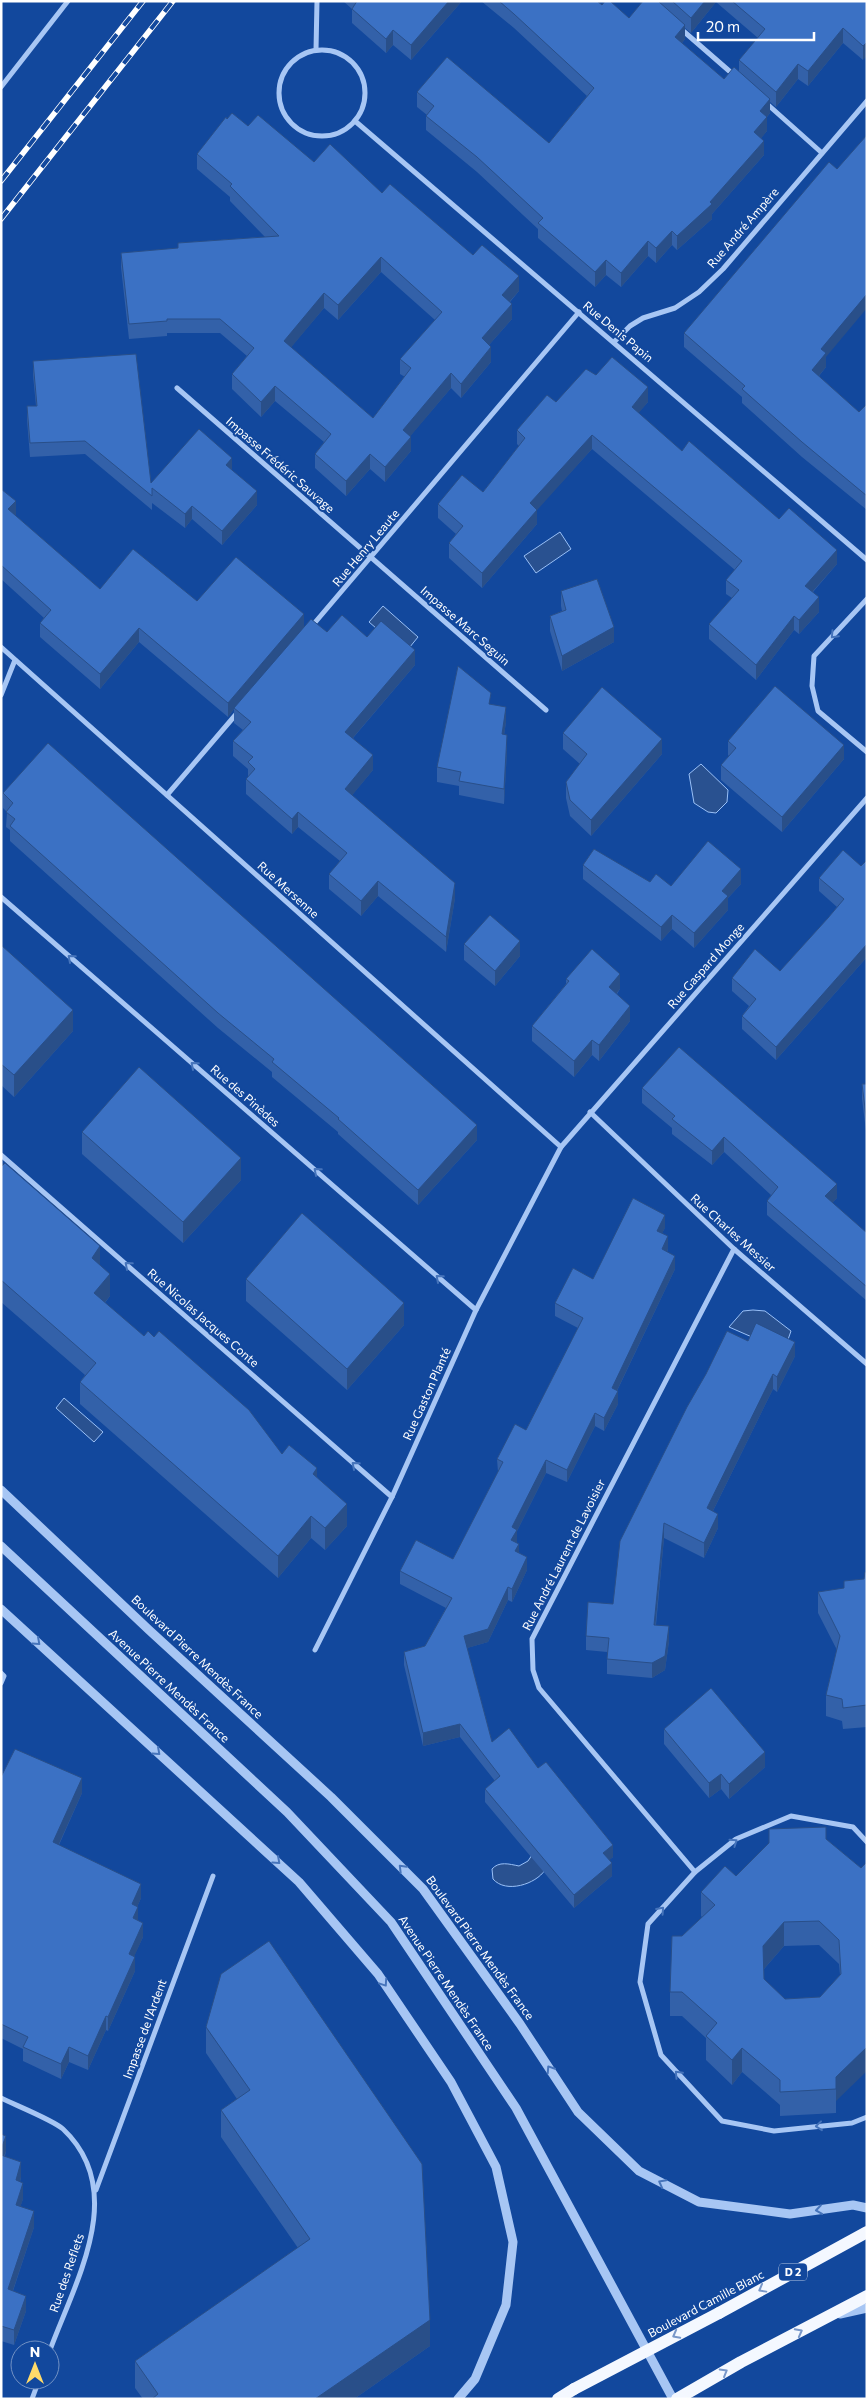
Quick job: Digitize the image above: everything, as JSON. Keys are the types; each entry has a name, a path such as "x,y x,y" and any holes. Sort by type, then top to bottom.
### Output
{"main road":[{"name":"Boulevard Camille Blanc","path":"558,2399 867,2232"},
{"path":"677,2399 740,2362 867,2296"}],"street":[{"path":"1,87 68,1"},
{"path":"316,50 317,1"},
{"path":"677,26 742,83"},
{"path":"316,50 338,52 353,63 364,82 364,100 355,121 331,135 314,136 294,127 281,109 278,87 284,70 296,57 316,50"},
{"path":"757,96 822,153"},
{"name":"Rue André Ampère","path":"614,342 643,318 675,308 698,292 723,269 867,100"},
{"name":"Rue Denis Papin","path":"355,121 867,560"},
{"name":"Rue Henry Leaute","path":"307,632 578,312"},
{"name":"Impasse Frédéric Sauvage","path":"177,388 371,558"},
{"name":"Impasse Marc Seguin","path":"371,558 546,710"},
{"path":"867,599 814,656 812,686 818,711 867,752"},
{"name":"Rue Mersenne","path":"1,647 561,1147"},
{"path":"1,695 15,660"},
{"path":"168,795 244,706"},
{"name":"Rue Gaspard Monge","path":"561,1147 867,798"},
{"name":"Rue des Pinèdes","path":"1,897 476,1310"},
{"name":"Rue Charles Messier","path":"590,1112 734,1248 867,1364"},
{"name":"Rue Gaston Planté","path":"315,1650 392,1497 476,1310 561,1147"},
{"name":"Rue Nicolas Jacques Conte","path":"1,1155 392,1497"},
{"name":"Rue André Laurent de Lavoisier","path":"695,1872 539,1688 533,1670 532,1639 734,1248"},
{"name":"Boulevard Pierre Mendès France","path":"1,1490 149,1630 331,1797 423,1889 520,2024 578,2112 639,2171 698,2202 790,2214 854,2205 867,2208"},
{"name":"Avenue Pierre Mendès France","path":"1,1546 286,1812 391,1922 516,2108 673,2399"},
{"path":"1,1609 299,1882 378,1974 451,2082 496,2167 513,2242 506,2305 475,2379 458,2399"},
{"path":"1,1683 3,1674"},
{"path":"867,1842 852,1826 791,1816 736,1839 695,1872 648,1924 640,1982 661,2055 722,2121 774,2131 852,2123 867,2117"},
{"name":"Impasse de l'Ardent","path":"96,2190 213,1876"},
{"name":"Rue des Reflets","path":"1,2098 62,2128 89,2165 96,2190 94,2222 86,2256 54,2340"},
{"path":"830,2316 867,2308"}],"water":[{"path":"560,532 571,549 536,573 524,556"},
{"path":"383,606 418,637 405,653 369,622"},
{"path":"701,764 728,790 727,802 716,813 708,812 694,803 689,774"},
{"path":"743,1311 765,1311 791,1331 784,1351 729,1327"},
{"path":"64,1398 103,1432 94,1442 56,1408"},
{"path":"532,1855 545,1870 535,1879 520,1885 505,1886 493,1879 492,1869 495,1866 504,1864 519,1866 528,1861"}],"building":[{"path":"357,1 449,1 411,45 393,30 386,39 352,9"},
{"path":"499,1 597,1 602,5 605,1 610,1 629,18 643,1 658,1 685,25 675,37 724,79 734,67 770,99 760,111 767,117 754,132 764,141 710,202 712,204 677,236 672,231 656,248 648,241 621,273 606,260 595,272 538,223 543,218 477,157 426,116 434,106 417,92 447,57 549,143 594,88"},
{"path":"672,1 705,1 691,18"},
{"path":"732,1 867,1 867,42 863,46 843,28 808,71 798,64 776,92 739,60 765,29"},
{"path":"232,113 248,126 258,115 314,162 330,144 382,193 390,184 473,255 482,245 519,276 502,295 512,304 482,338 491,347 461,384 451,373 403,430 411,437 385,467 370,454 346,481 315,454 331,434 275,386 261,402 232,374 254,348 220,319 167,319 167,321 129,324 121,253 178,248 178,243 279,236 230,186 232,184 197,154 226,117 227,119","holes":["381,257 442,312 400,359 411,368 373,418 284,341 324,293 338,305"]},
{"path":"867,135 867,294 821,349 826,353 812,370 859,412 867,404 867,496 742,389 745,386 684,333 829,162 837,169"},
{"path":"136,354 151,483 199,429 232,458 226,465 257,491 222,531 192,506 185,514 152,488 152,496 85,441 30,443 27,406 37,406 33,361"},
{"path":"612,357 648,387 632,407 682,451 689,441 779,519 789,508 837,550 805,586 819,597 799,620 794,616 756,665 709,624 739,590 726,580 742,561 592,435 530,503 537,510 482,573 449,543 463,526 438,504 462,475 483,492 525,438 517,430 547,395 556,402 586,369 596,375"},
{"path":"1,489 16,501 8,509 100,589 133,549 197,601 236,557 304,614 228,703 139,628 100,674 40,623 51,610 1,565"},
{"path":"597,579 614,627 562,656 550,616 566,610 561,591"},
{"path":"342,615 367,637 381,621 415,650 345,732 373,755 345,789 455,883 446,937 378,881 361,901 329,874 347,853 298,812 292,819 246,779 255,769 248,762 253,757 233,741 251,722 234,708 311,619 327,632"},
{"path":"458,666 491,693 489,704 506,707 502,734 507,735 504,789 459,781 461,772 437,767"},
{"path":"775,686 844,745 782,817 721,765 736,748 728,741"},
{"path":"602,687 662,739 591,820 570,800 566,782 587,754 563,733"},
{"path":"48,743 477,1125 418,1190 339,1118 272,1062 274,1059 218,1013 10,826 15,819 6,812 13,803 3,793"},
{"path":"708,841 741,869 722,891 728,896 694,933 672,915 661,927 583,865 594,849 650,882 656,874 671,886"},
{"path":"843,850 861,866 867,860 867,944 776,1047 742,1016 756,999 732,978 755,949 780,971 828,918 844,899 819,878"},
{"path":"490,915 520,941 495,971 464,944"},
{"path":"1,945 73,1010 14,1075 1,1064"},
{"path":"592,949 620,974 609,987 630,1006 599,1045 592,1040 574,1061 532,1026 569,981 566,979"},
{"path":"679,1047 837,1184 825,1196 867,1233 867,1287 767,1201 778,1187 724,1137 712,1151 672,1119 675,1116 642,1088"},
{"path":"139,1067 241,1158 183,1222 82,1132"},
{"path":"862,1084 867,1084 867,1124"},
{"path":"5,1163 100,1246 92,1258 110,1274 94,1293 144,1336 148,1331 154,1337 159,1331 249,1410 282,1454 289,1445 317,1468 313,1474 347,1504 325,1528 311,1516 278,1556 80,1382 96,1363 1,1280 1,1167"},
{"path":"633,1198 665,1215 657,1231 668,1236 662,1249 675,1256 612,1388 618,1391 604,1418 595,1413 567,1470 546,1460 512,1527 517,1530 511,1540 519,1544 515,1551 527,1557 512,1589 508,1587 488,1629 464,1636 492,1742 509,1728 538,1768 546,1762 613,1845 603,1853 612,1863 574,1895 485,1789 500,1776 460,1724 423,1733 404,1652 425,1646 452,1598 400,1571 416,1540 453,1559 503,1462 497,1459 515,1424 526,1430 583,1318 555,1303 573,1268 593,1279"},
{"path":"302,1213 404,1303 347,1369 246,1279"},
{"path":"756,1323 795,1342 777,1377 773,1374 707,1508 718,1514 704,1543 664,1523 654,1625 669,1626 665,1656 652,1663 607,1659 609,1638 586,1636 588,1602 613,1604 620,1541 687,1407 727,1331 748,1341"},
{"path":"865,1572 867,1572 867,1705 843,1708 842,1699 826,1695 840,1636 818,1592 844,1588 844,1581 864,1579"},
{"path":"711,1688 765,1752 729,1784 721,1774 709,1783 664,1729"},
{"path":"15,1749 82,1778 53,1842 141,1884 132,1904 138,1907 133,1918 143,1923 129,1954 135,1957 88,2056 69,2047 61,2064 23,2047 28,2037 1,2024 1,1777"},
{"path":"826,1827 826,1839 861,1868 867,1862 867,2047 836,2077 836,2089 780,2092 780,2080 742,2048 732,2060 706,2036 717,2023 682,1992 670,1992 672,1936 682,1936 715,1905 701,1892 725,1866 736,1876 769,1843 769,1829","holes":["819,1921 839,1940 841,1974 820,1997 785,1999 764,1979 763,1946 784,1922"]},
{"path":"269,1941 422,2164 430,2320 315,2399 152,2399 158,2394 135,2361 310,2239 221,2110 250,2090 206,2027 221,1974"},
{"path":"1,2134 6,2136 1,2149"},
{"path":"1,2155 21,2162 16,2180 23,2183 16,2205 34,2211 8,2289 26,2296 14,2330 1,2326"}],"railway":[{"path":"1,181 143,1"},
{"path":"1,219 173,1"}]}
